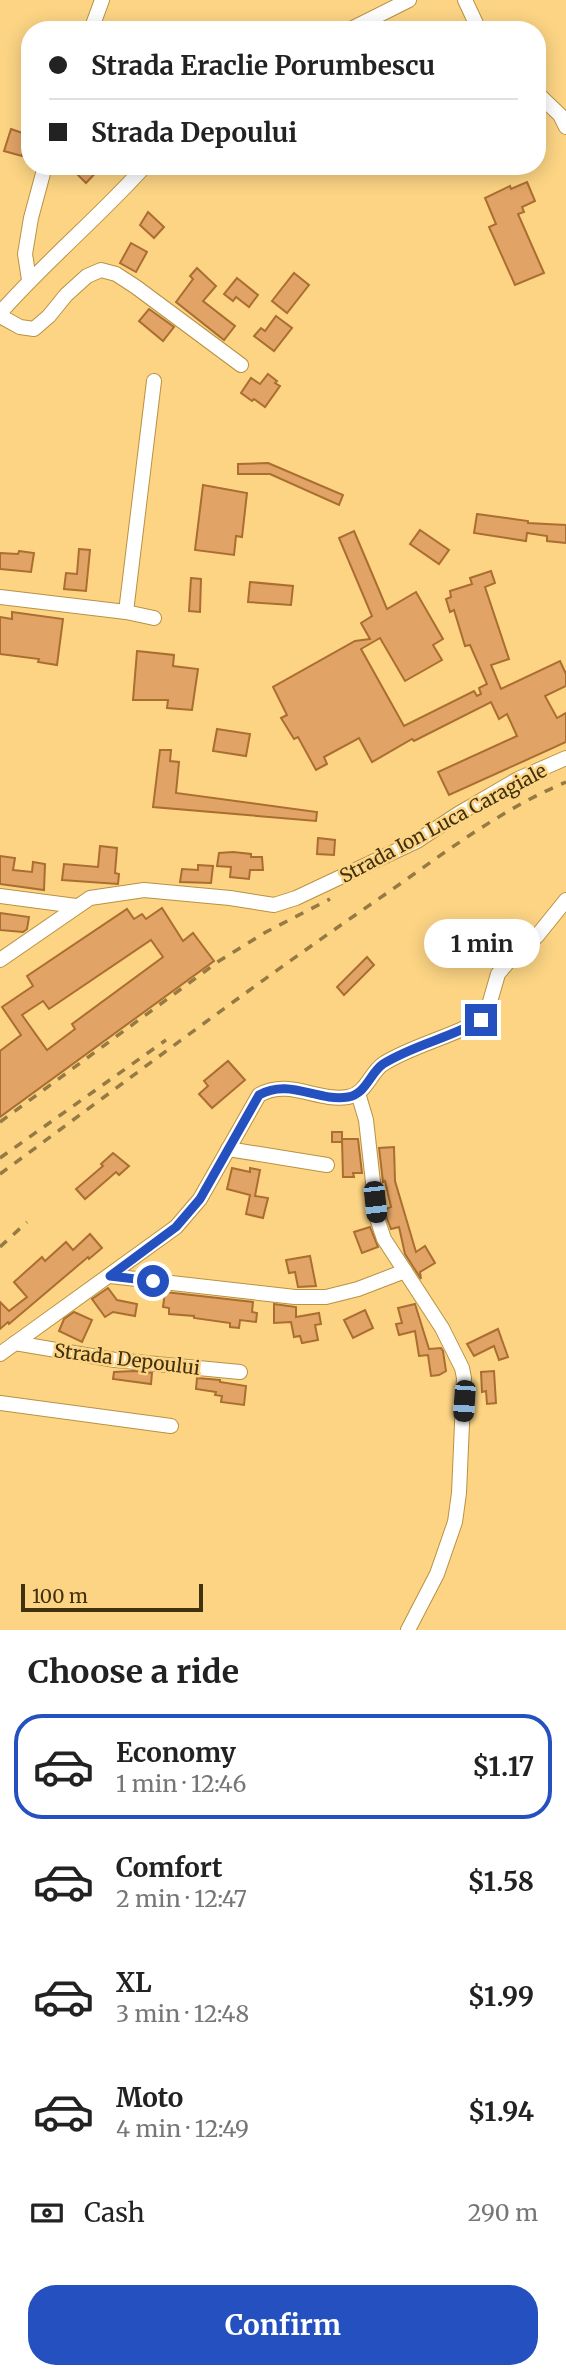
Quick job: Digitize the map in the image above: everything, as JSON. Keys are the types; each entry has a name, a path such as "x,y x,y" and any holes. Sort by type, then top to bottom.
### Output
{"street":[{"path":"94,21 102,0"},
{"path":"367,21 408,0"},
{"path":"465,0 475,21"},
{"path":"546,102 560,115 566,127"},
{"path":"29,279 25,254 43,175"},
{"path":"137,175 107,208 29,279 0,315 20,327 34,329 49,317 66,295 87,276 100,271 116,274 241,365"},
{"path":"126,612 154,381"},
{"path":"0,597 126,612 154,618"},
{"name":"Strada Ion Luca Caragiale","path":"0,960 90,898 144,890 274,905 328,885 417,841 519,779 566,758"},
{"name":"Strada Ion Luca Caragiale","path":"0,896 76,906"},
{"path":"408,1630 437,1574 455,1522 459,1493 464,1378 454,1351 425,1300 384,1239 377,1218 366,1120 358,1093 383,1065 481,1020 488,1012 498,974 537,936 566,900"},
{"name":"Strada Depoului","path":"0,1354 176,1227 200,1199 259,1095 276,1087 330,1097 350,1097 358,1093"},
{"path":"228,1149 327,1165"},
{"path":"110,1276 295,1297 326,1297 358,1289 405,1271"},
{"name":"Strada Depoului","path":"15,1343 115,1360 240,1372"},
{"path":"0,1403 171,1426"}],"building":[{"path":"11,129 21,133 21,156 4,151"},
{"path":"78,175 94,175 86,183"},
{"path":"527,182 535,201 522,207 524,212 518,214 544,273 515,285 489,227 496,224 485,198 510,186 511,189"},
{"path":"148,212 164,227 154,238 140,225"},
{"path":"131,243 147,252 136,272 120,263"},
{"path":"197,268 216,286 203,301 235,326 224,340 176,302 193,279 190,276"},
{"path":"294,273 309,285 287,313 272,301"},
{"path":"237,278 258,295 249,307 236,297 233,301 224,294"},
{"path":"149,309 174,327 163,341 139,321"},
{"path":"276,316 292,328 274,351 254,336 261,328 265,331"},
{"path":"268,374 280,386 265,407 241,393 251,378 260,384"},
{"path":"268,463 343,495 339,505 270,474 238,474 238,464"},
{"path":"203,485 247,493 242,537 236,536 234,555 195,550"},
{"path":"477,514 528,523 566,525 566,543 547,541 547,536 527,533 526,541 474,533"},
{"path":"420,530 449,550 439,564 410,544"},
{"path":"354,531 387,609 416,592 443,639 433,645 442,660 405,681 380,638 361,649 404,726 474,691 477,696 481,694 479,688 487,684 470,645 465,646 454,610 450,612 446,599 451,597 450,591 472,584 470,578 491,571 495,583 485,587 509,659 491,665 501,689 560,661 566,674 566,686 545,696 557,718 566,713 566,742 449,795 438,772 517,736 507,714 499,719 491,702 414,741 412,739 372,762 359,738 324,757 327,764 316,770 298,737 294,739 281,718 287,715 273,687 355,641 370,639 361,623 372,616 339,538"},
{"path":"79,549 90,550 86,591 64,589 66,573 77,574"},
{"path":"19,551 34,553 31,572 0,569 0,553 18,554"},
{"path":"191,578 201,579 200,612 189,611"},
{"path":"250,582 293,586 291,605 248,602"},
{"path":"12,612 63,619 57,665 38,662 39,659 0,654 0,617 12,619"},
{"path":"137,651 174,655 173,666 198,669 192,710 167,708 168,700 133,700"},
{"path":"217,729 250,734 246,756 213,751"},
{"path":"160,750 171,750 170,761 179,762 176,793 317,812 316,821 153,807"},
{"path":"318,838 335,840 334,855 317,854"},
{"path":"100,846 117,848 115,873 119,874 118,884 62,880 64,864 98,867"},
{"path":"233,852 262,857 263,870 250,870 249,879 230,877 231,867 217,866 219,853"},
{"path":"0,856 15,858 13,870 32,872 33,862 45,864 44,890 0,884"},
{"path":"198,865 213,866 211,883 180,882 182,869 198,870"},
{"path":"162,908 183,941 193,933 214,961 0,1117 0,1051 21,1035 2,1007 33,986 27,976 127,909 134,919 142,914 146,919","holes":["151,940 163,957 72,1024 75,1029 47,1050 22,1015 43,1001 49,1009"]},
{"path":"0,913 29,917 27,929 23,932 0,930"},
{"path":"367,957 374,965 344,995 337,987"},
{"path":"228,1061 245,1080 212,1108 199,1094 208,1086 204,1081"},
{"path":"332,1132 342,1132 342,1139 358,1139 362,1173 353,1173 354,1177 343,1177 342,1140 332,1142"},
{"path":"394,1147 395,1181 416,1252 425,1246 435,1263 420,1272 421,1279 405,1254 399,1227 391,1229 386,1216 386,1209 391,1207 385,1181 383,1182 379,1148"},
{"path":"113,1153 129,1166 119,1175 116,1172 85,1199 76,1189 103,1166 101,1164"},
{"path":"232,1168 250,1172 250,1168 260,1170 255,1196 268,1198 263,1218 246,1214 250,1195 227,1189"},
{"path":"370,1227 378,1247 362,1253 354,1232"},
{"path":"90,1234 102,1248 0,1329 0,1302 9,1311 27,1297 14,1282 42,1257 45,1261 66,1242 73,1250"},
{"path":"310,1256 316,1286 298,1287 295,1272 289,1273 286,1260"},
{"path":"108,1288 117,1300 137,1304 135,1316 113,1312 105,1317 92,1299"},
{"path":"165,1292 253,1302 252,1312 257,1313 256,1322 240,1320 239,1328 230,1327 230,1323 169,1314 169,1308 163,1307"},
{"path":"274,1304 296,1307 296,1317 319,1313 321,1324 315,1325 318,1340 302,1343 300,1336 294,1337 291,1322 274,1323"},
{"path":"415,1304 429,1349 441,1348 443,1351 446,1371 439,1375 431,1376 428,1355 419,1356 415,1331 399,1335 396,1324 402,1323 398,1308"},
{"path":"365,1310 373,1328 353,1338 344,1320"},
{"path":"74,1312 92,1320 82,1342 59,1331 64,1319"},
{"path":"498,1329 508,1357 499,1360 494,1346 474,1356 467,1344"},
{"path":"494,1371 496,1403 487,1404 486,1391 482,1392 481,1372"},
{"path":"114,1372 152,1373 151,1384 113,1379"},
{"path":"197,1378 246,1386 244,1405 221,1402 222,1396 215,1395 216,1392 196,1389"}],"railway":[{"path":"0,1174 234,1001 445,852 516,807 566,782"},
{"path":"0,1122 219,961 266,932 330,899"},
{"path":"0,1158 166,1040"},
{"path":"0,1247 27,1222"}],"route":[{"path":"153,1281 110,1276 176,1227 200,1199 259,1095 276,1087 330,1097 350,1097 358,1093 383,1065 481,1020"}]}
